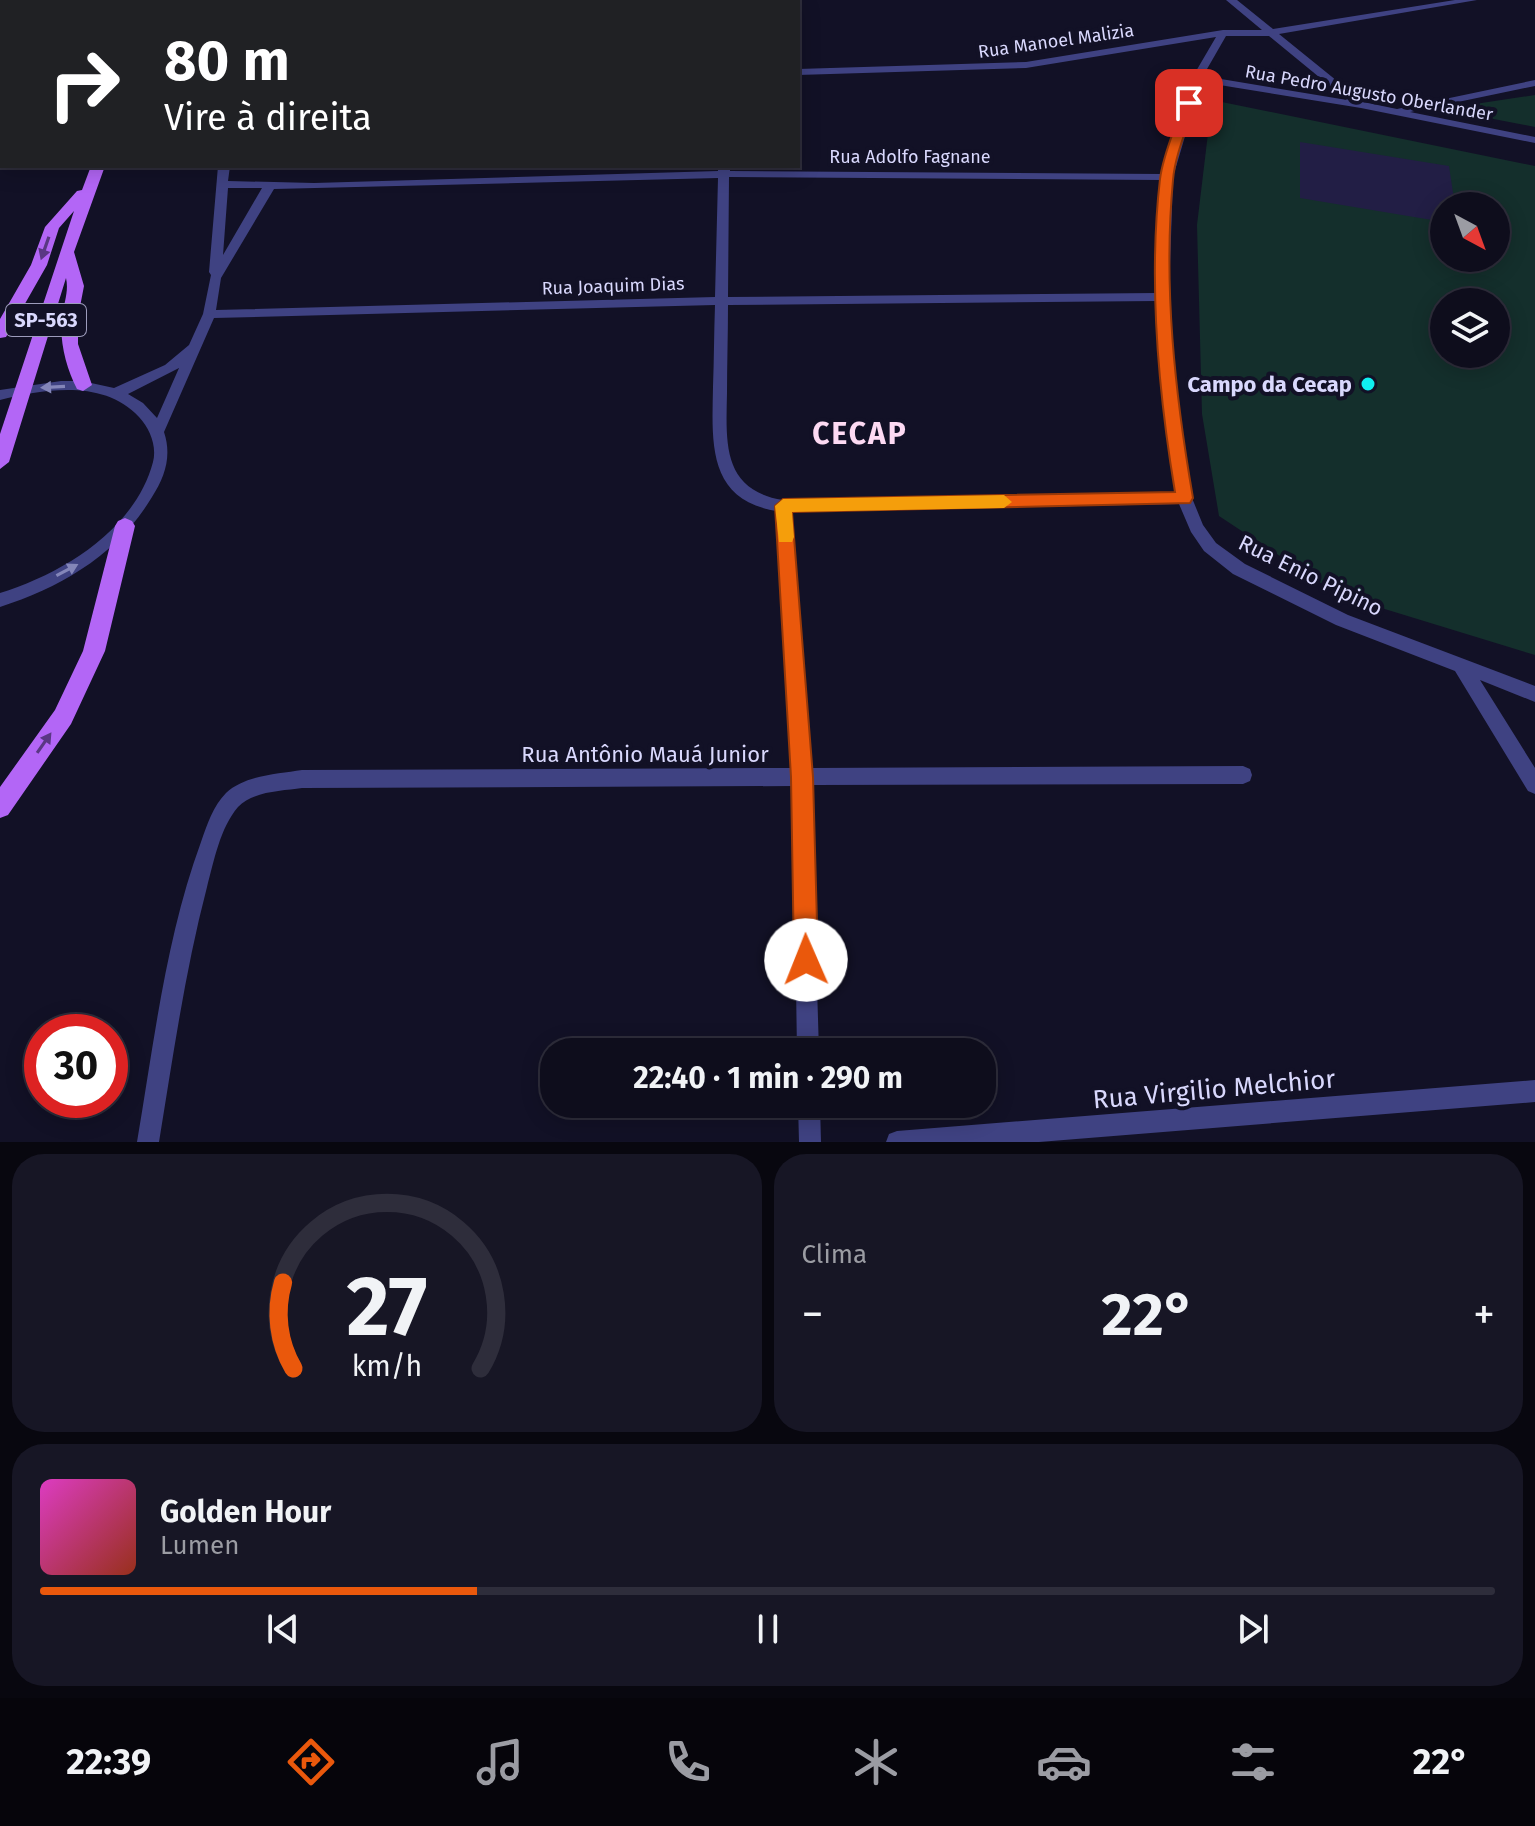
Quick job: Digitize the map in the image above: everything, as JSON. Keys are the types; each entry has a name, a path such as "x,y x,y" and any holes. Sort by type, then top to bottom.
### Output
{"main road":[{"name":"SP-563","path":"0,462 67,251 97,168"},
{"path":"0,333 39,265 52,227 90,185"},
{"path":"67,251 76,286 70,317 70,344 83,385"},
{"path":"0,807 63,717 94,651 125,526"}],"street":[{"path":"1231,0 1361,105"},
{"name":"Rua Manoel Malizia","path":"800,72 1026,65 1223,33 1269,33 1472,0"},
{"name":"Rua Enio Pipino","path":"1223,33 1197,78 1167,177 1163,297 1174,434 1184,498 1196,528 1210,547 1239,569 1342,620 1535,694"},
{"name":"Rua Pedro Augusto Oberlander","path":"1197,78 1361,105 1535,140"},
{"path":"1393,112 1535,83"},
{"path":"158,431 209,314 224,168"},
{"path":"724,170 719,447 737,488 762,504 783,506 1184,498"},
{"name":"Rua Adolfo Fagnane","path":"221,184 724,170 1167,177"},
{"path":"215,278 270,185"},
{"name":"Rua Joaquim Dias","path":"209,314 721,301 1163,297"},
{"path":"117,393 170,368 198,341"},
{"path":"0,395 24,389 83,385 117,393 143,408 158,431 161,460 149,492 125,526 77,565 16,596 0,600"},
{"path":"783,506 802,777 808,1038"},
{"path":"1460,664 1535,785"},
{"name":"Rua Antônio Mauá Junior","path":"148,1142 199,876 220,814 233,799 257,787 302,779 1243,775"},
{"name":"Rua Virgilio Melchior","path":"897,1142 1535,1091"},
{"path":"809,1118 810,1142"}],"green space":[{"path":"1535,95 1535,127 1442,109"},
{"name":"Campo da Cecap","path":"1212,100 1535,166 1535,655 1339,595 1219,516 1202,414 1197,225"}],"building":[{"path":"1300,142 1449,166 1453,192 1430,192 1430,220 1300,198"}],"slow traffic":[{"path":"785,537 783,506 1004,502"}],"place":[{"name":"Campo da Cecap","path":"1368,384"}],"district":[{"name":"CECAP","path":"860,434"}],"route":[{"path":"806,960 802,777 783,506 1184,498 1174,434 1163,297 1167,177 1189,103"}]}
